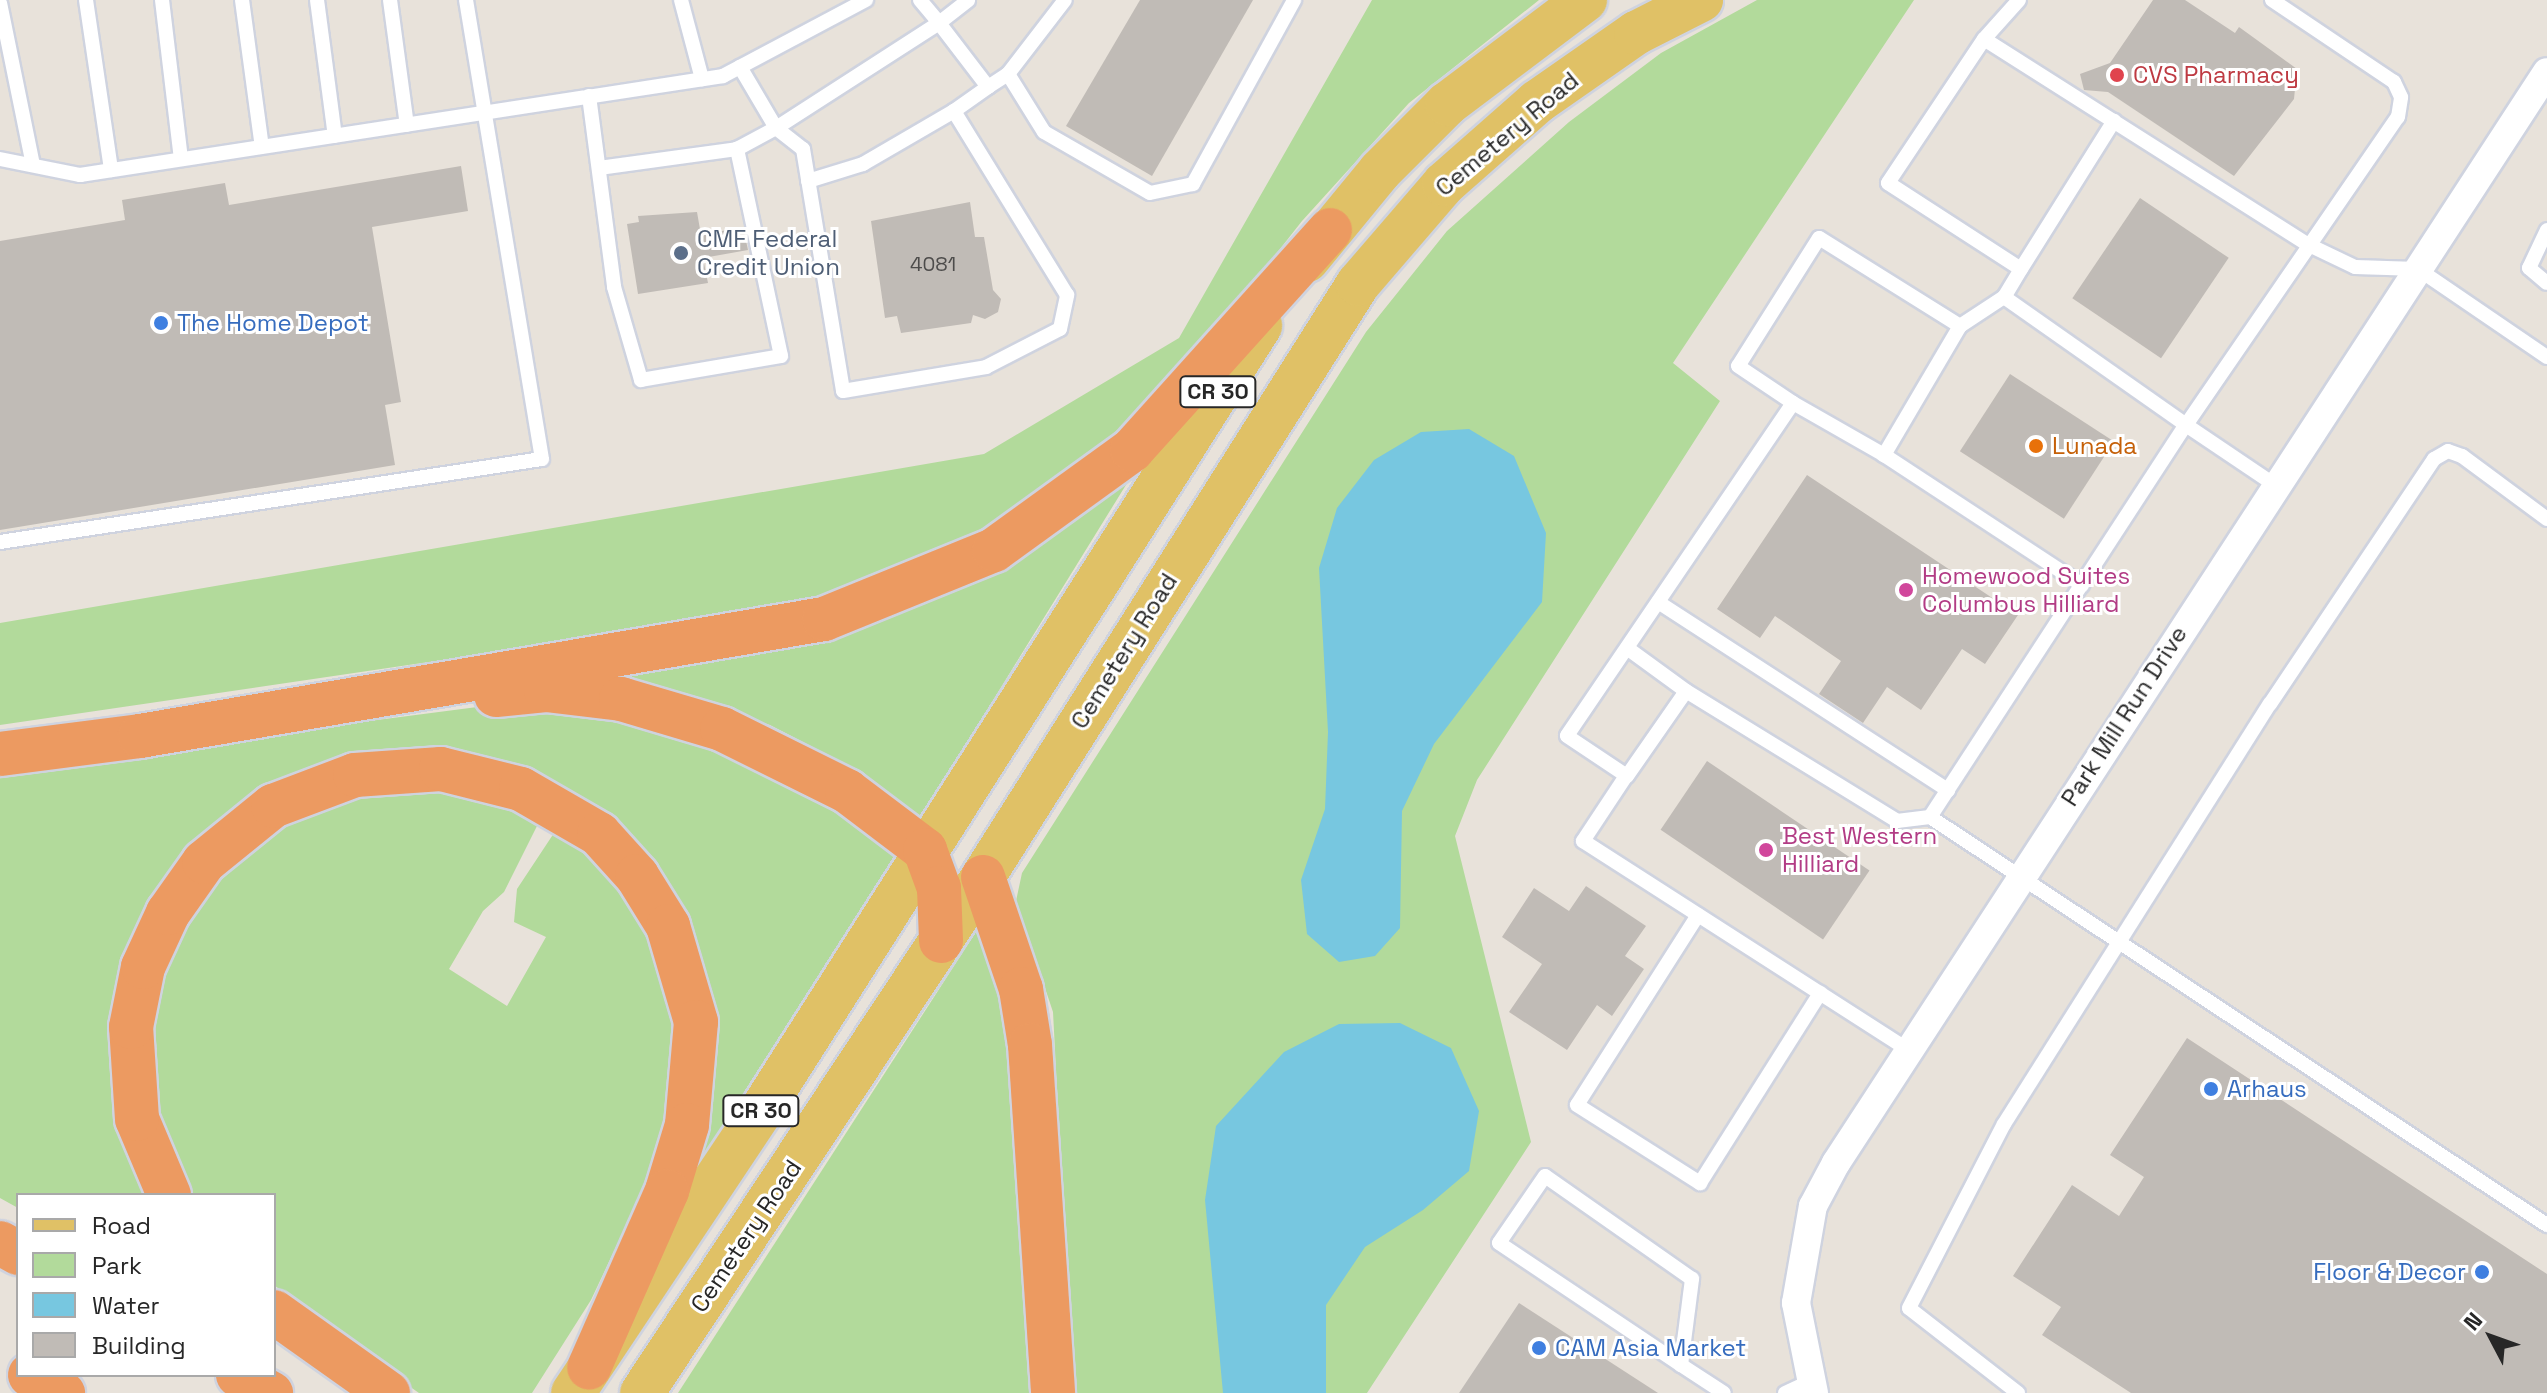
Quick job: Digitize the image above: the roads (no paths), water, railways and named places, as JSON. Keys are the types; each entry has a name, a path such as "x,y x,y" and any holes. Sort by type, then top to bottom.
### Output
{"highway":[{"path":"140,736 824,619 994,550 1132,450 1330,230"},
{"path":"0,754 546,690 621,699 722,729 847,791 925,850 939,888 941,941"},
{"path":"168,1193 151,1164 134,1104 131,1027 143,967 168,913 204,862 273,806 355,775 441,769 521,789 599,834 637,876 668,926 696,1022 687,1125 667,1191 581,1380"},
{"path":"983,877 1021,989 1030,1045 1053,1393"},
{"path":"276,1313 388,1393"},
{"path":"34,1377 63,1393"},
{"path":"242,1377 271,1393"}],"main road":[{"name":"CR 30","path":"581,1380 1262,323 1330,230 1447,104 1585,0"},
{"name":"Cemetery Road","path":"642,1393 983,877 1315,345 1368,272 1444,184 1537,102 1636,33 1701,0"}],"street":[{"name":"Park Mill Run Drive","path":"1803,1389 1796,1303 1813,1206 2018,877 2547,72"}],"lane":[{"path":"86,0 111,170"},
{"path":"162,0 181,159"},
{"path":"242,0 262,147"},
{"path":"317,0 335,136"},
{"path":"390,0 407,125"},
{"path":"0,542 542,459 466,0"},
{"path":"681,0 702,79"},
{"path":"0,159 80,175 702,79 740,67 866,0"},
{"path":"920,0 988,87"},
{"path":"599,168 737,149 776,128 939,23 968,0"},
{"path":"808,181 863,164 954,111 1008,74 1065,0"},
{"path":"1008,74 1044,132 1150,193 1193,184 1294,0"},
{"path":"2019,0 1984,39 1888,183 2021,269"},
{"path":"1930,817 2186,425 2398,117 2401,97 2394,82 2272,0"},
{"path":"0,3 33,165"},
{"path":"1984,39 2309,245 2355,267 2418,269 2547,357"},
{"path":"740,67 776,128 803,149 843,391 986,367 1060,329 1067,295 954,111"},
{"path":"589,96 614,287 641,380 781,356 737,149"},
{"path":"1884,455 1960,326 2004,297 2114,121"},
{"path":"2547,230 2529,268 2547,283"},
{"path":"1960,326 1819,238 1738,366 1793,403 1884,455 2082,585"},
{"path":"2004,297 2275,485"},
{"path":"1626,776 1567,736 1793,403"},
{"path":"2018,1393 1909,1308 2004,1124 2117,942 2434,459 2448,451 2462,456 2547,519"},
{"path":"1658,602 1948,790"},
{"path":"1627,648 1686,691 1897,821 1930,817 2547,1225"},
{"path":"1686,691 1583,841 1908,1050"},
{"path":"1698,915 1577,1105 1700,1183 1820,993"},
{"path":"1681,1365 1692,1279 1545,1176 1499,1243 1681,1365 1724,1393"}],"water":[{"path":"1469,429 1514,456 1546,533 1542,602 1434,744 1402,811 1400,928 1375,956 1339,962 1307,934 1301,880 1325,809 1328,732 1319,568 1337,508 1374,460 1421,432"},
{"path":"1400,1023 1451,1048 1479,1111 1469,1171 1423,1210 1365,1247 1326,1305 1326,1393 1223,1393 1205,1200 1216,1126 1284,1052 1339,1024"}],"place":[{"name":"CVS Pharmacy","path":"2117,75"},
{"name":"CMF Federal Credit Union","path":"681,253"},
{"name":"The Home Depot","path":"161,323"},
{"name":"Lunada","path":"2036,446"},
{"name":"Homewood Suites Columbus Hilliard","path":"1906,590"},
{"name":"Best Western Hilliard","path":"1766,850"},
{"name":"Arhaus","path":"2211,1089"},
{"name":"Floor & Decor","path":"2482,1272"},
{"name":"CAM Asia Market","path":"1539,1348"}]}
